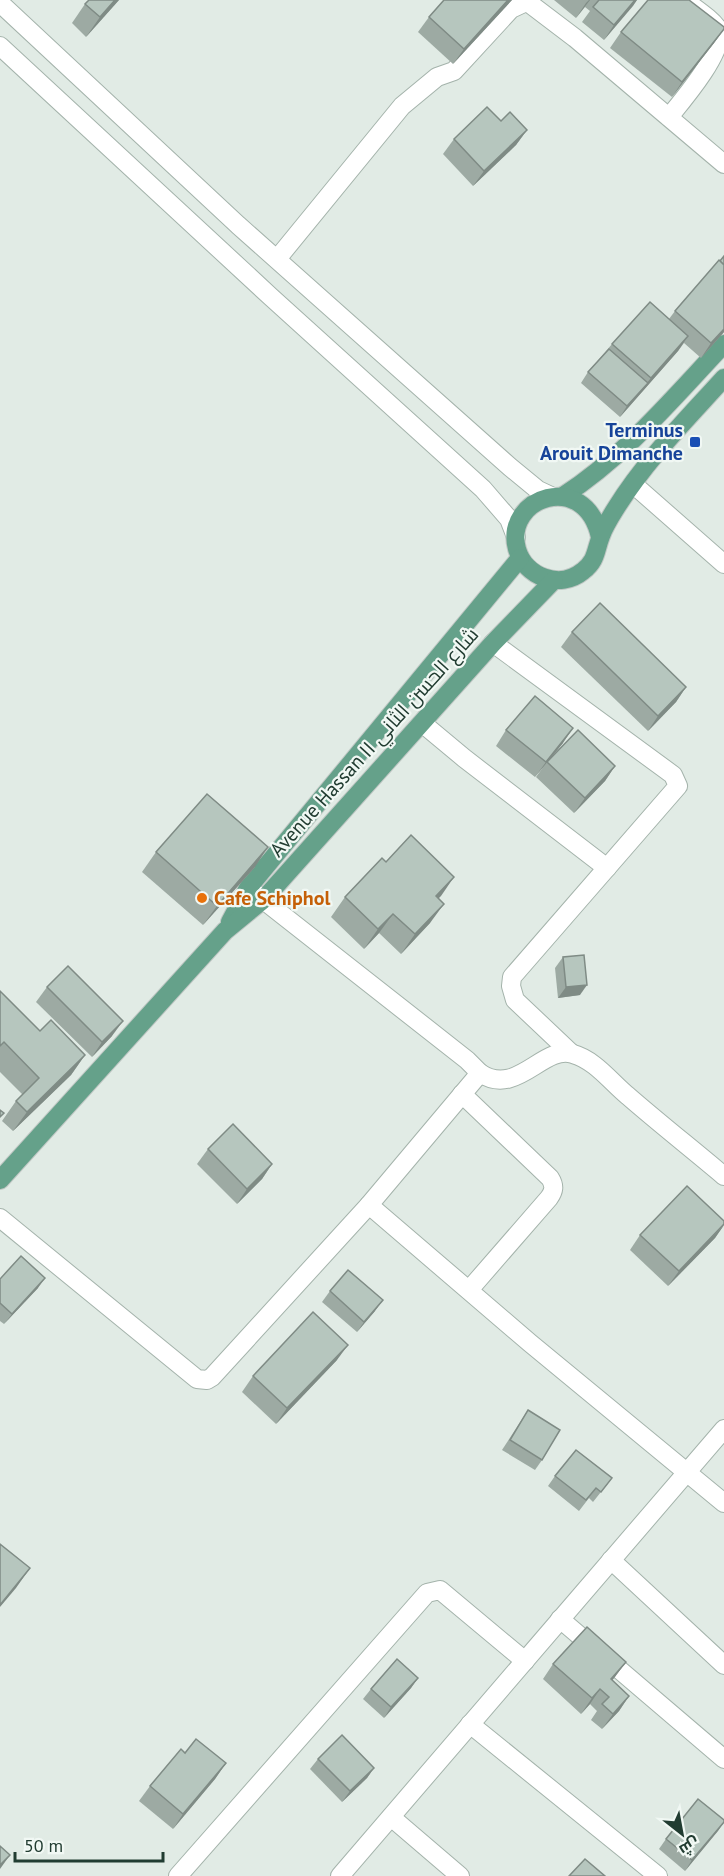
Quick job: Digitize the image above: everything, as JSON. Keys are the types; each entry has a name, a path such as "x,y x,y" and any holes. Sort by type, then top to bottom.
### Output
{"main road":[{"path":"558,497 577,501 589,510 597,522 600,537 598,551 581,573 568,579 554,580 540,577 528,569 520,558 516,537 523,515 541,500 558,497 586,482 625,447 724,344"},
{"path":"600,537 616,508 663,444 724,378"},
{"name":"Avenue Hassan II شارع الحسن الثاني","path":"225,931 248,888 520,558"},
{"name":"Avenue Hassan II شارع الحسن الثاني","path":"0,1180 225,931 264,899 493,643 554,580"}],"street":[{"path":"669,117 708,67 721,42 720,32 716,26 684,0"},
{"path":"277,259 402,106 436,78 454,71 511,9 526,1 575,38 724,164"},
{"path":"0,3 277,259 517,472 538,490 558,497"},
{"path":"0,46 253,281 483,489 509,519 516,537"},
{"path":"633,484 724,564"},
{"path":"493,643 673,775 678,786 512,977 511,986 515,1000 571,1053 589,1062 724,1176"},
{"path":"422,723 607,868"},
{"path":"248,888 488,1078 510,1079 553,1056 571,1053"},
{"path":"0,1218 197,1380 212,1377 369,1205 480,1073"},
{"path":"462,1094 550,1178 554,1185 549,1198 469,1290"},
{"path":"369,1205 724,1503"},
{"path":"340,1876 724,1429"},
{"path":"611,1560 724,1665"},
{"path":"178,1876 427,1593 440,1590 525,1661"},
{"path":"560,1619 724,1759"},
{"path":"470,1724 658,1876"},
{"path":"391,1817 460,1876"}],"building":[{"path":"89,0 115,0 100,17 85,4"},
{"path":"444,0 508,0 464,49 429,17"},
{"path":"599,0 635,0 614,25 593,7"},
{"path":"648,0 689,0 724,27 682,82 621,32"},
{"path":"487,107 501,121 510,112 527,130 484,171 454,139"},
{"path":"719,260 724,265 724,329 711,343 675,311"},
{"path":"650,302 688,336 651,378 612,344"},
{"path":"609,349 648,383 627,406 588,372"},
{"path":"600,603 686,687 658,716 572,632"},
{"path":"535,696 573,728 546,762 506,730"},
{"path":"578,730 615,766 585,798 547,762"},
{"path":"207,794 268,847 217,906 156,852"},
{"path":"411,835 454,877 436,896 444,904 415,934 393,914 378,929 345,897 382,858 386,862"},
{"path":"584,955 587,985 566,987 563,957"},
{"path":"68,966 123,1021 102,1042 47,987"},
{"path":"0,991 40,1031 51,1020 85,1055 27,1112 16,1101 39,1078 4,1042 0,1046"},
{"path":"233,1124 272,1164 247,1189 208,1149"},
{"path":"687,1186 724,1221 724,1224 679,1271 640,1235"},
{"path":"21,1256 45,1278 12,1314 0,1303 0,1279"},
{"path":"348,1270 383,1300 364,1322 330,1291"},
{"path":"313,1312 348,1345 287,1408 253,1376"},
{"path":"528,1410 560,1430 542,1460 510,1440"},
{"path":"576,1450 612,1478 601,1492 596,1488 586,1500 555,1476"},
{"path":"0,1544 30,1568 0,1605"},
{"path":"587,1627 626,1662 611,1679 629,1696 613,1714 602,1704 609,1697 600,1689 592,1698 553,1664"},
{"path":"397,1659 418,1678 391,1707 371,1689"},
{"path":"342,1735 374,1768 350,1791 318,1759"},
{"path":"196,1739 226,1763 183,1814 150,1786 181,1749 185,1753"},
{"path":"698,1799 724,1822 692,1860 666,1839"},
{"path":"0,1846 10,1855 0,1865"},
{"path":"585,1859 605,1876 569,1876"}],"place":[{"name":"Terminus Arouit Dimanche","path":"695,442"},
{"name":"Cafe Schiphol","path":"202,898"}]}
